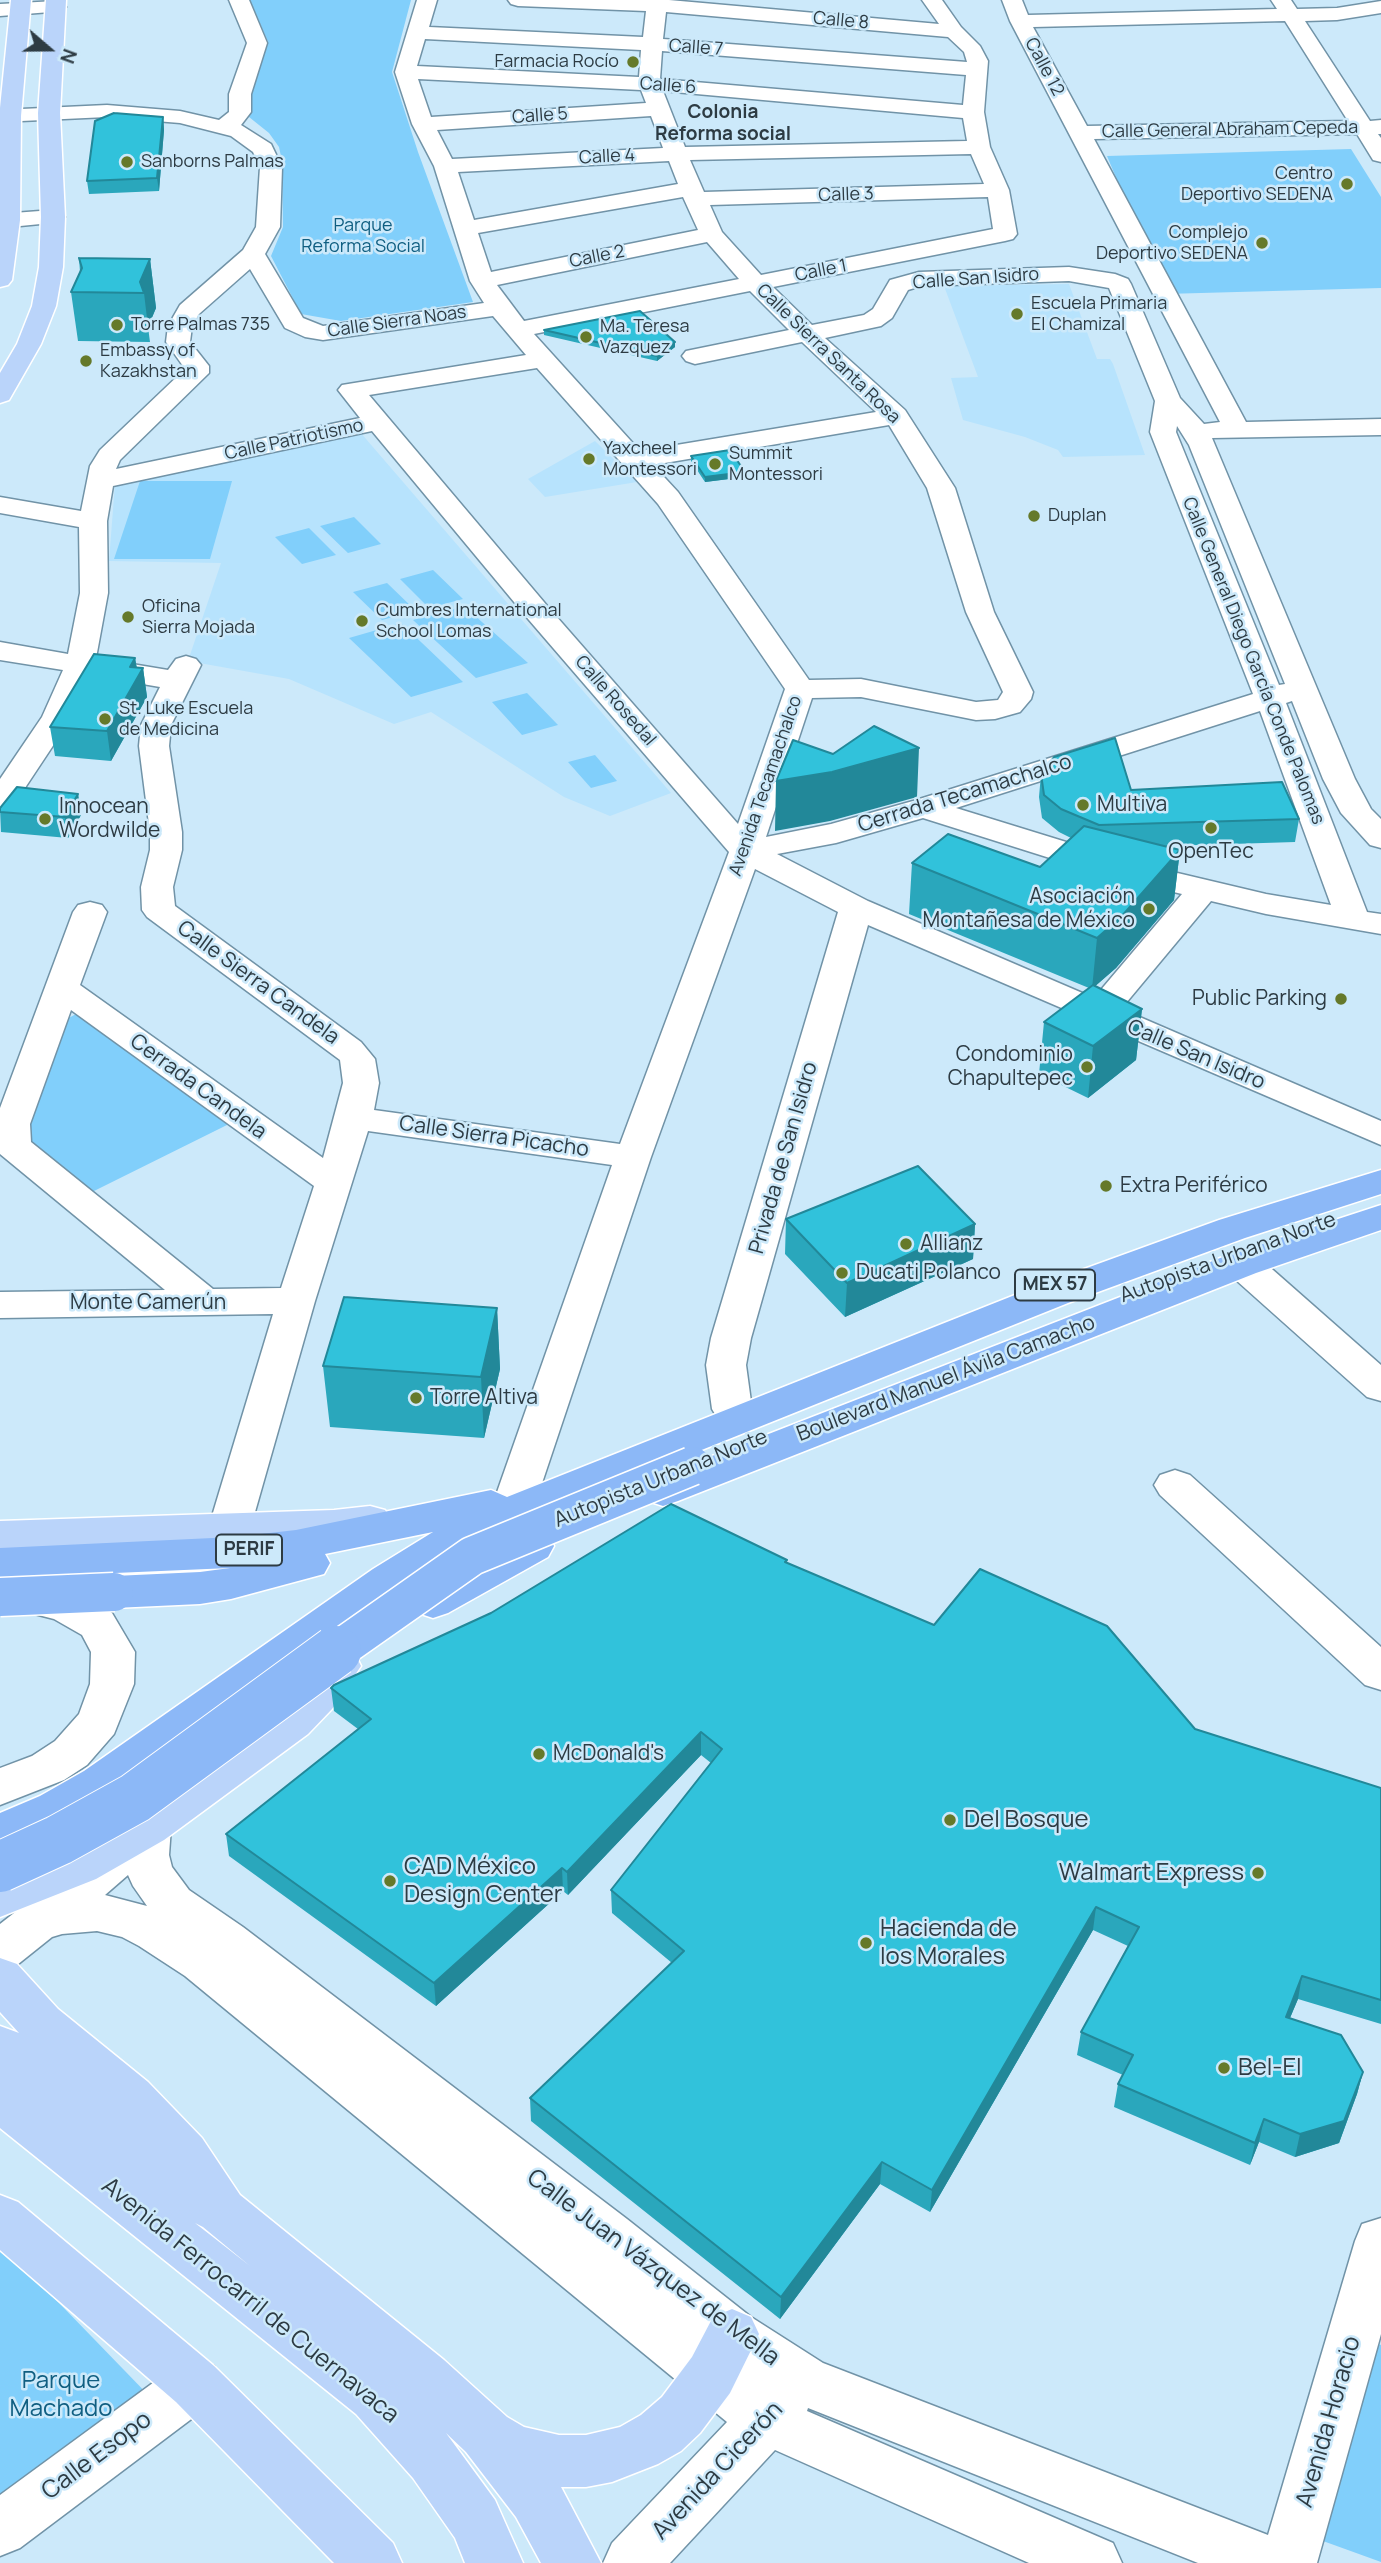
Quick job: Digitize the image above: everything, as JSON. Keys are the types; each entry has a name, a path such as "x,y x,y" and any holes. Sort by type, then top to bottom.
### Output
{"highway":[{"name":"MEX 57","path":"516,1500 732,1409 1192,1233 1381,1172"},
{"name":"Autopista Urbana Norte","path":"0,1833 56,1809 100,1784 388,1580 516,1500 1054,1294 1232,1230 1381,1182"},
{"name":"Autopista Urbana Norte","path":"0,1867 59,1840 135,1798 433,1581 472,1556 1176,1274 1381,1205"},
{"name":"Boulevard Manuel Ávila Camacho","path":"0,1850 57,1839 98,1827 165,1796 338,1666 414,1613 528,1548 734,1461 1242,1264 1381,1217"},
{"name":"PERIF","path":"0,1563 234,1552 296,1545 516,1500"},
{"path":"0,1593 200,1588 231,1583 310,1563 450,1517 516,1500"},
{"path":"0,1593 107,1561 136,1556"}],"main road":[{"path":"0,396 29,344 44,306 51,267 53,217 49,113 56,4"},
{"path":"0,280 4,221 5,116 13,6"},
{"path":"0,1536 334,1525 516,1500"},
{"name":"Boulevard Manuel Ávila Camacho","path":"148,1827 292,1722 316,1697 338,1666"},
{"name":"Avenida Ferrocarril de Cuernavaca","path":"0,1978 41,2024 99,2126 375,2396 433,2459 475,2519 494,2563"},
{"path":"0,2047 155,2174 222,2211 425,2378 486,2434 536,2498 572,2563"},
{"name":"Avenida Ferrocarril de Cuernavaca","path":"0,2098 99,2126"},
{"path":"0,2218 195,2384 373,2563"},
{"path":"486,2434 509,2448 559,2461 586,2461 612,2456 661,2433 681,2415 721,2354"}],"street":[{"path":"224,127 237,118 240,112 240,94 257,43 239,0"},
{"path":"405,72 426,0"},
{"name":"Calle 8","path":"518,0 657,3 954,31"},
{"path":"932,0 954,31 973,50 978,61 973,113 979,147 998,190"},
{"name":"Calle 12","path":"1012,0 1020,22 1080,133"},
{"name":"Calle Sierra Santa Rosa","path":"657,3 650,84 657,109 712,234 755,283 896,416 941,488 980,612 1018,692 1016,699 1009,706 995,710 976,710 861,688 800,689"},
{"path":"13,6 56,4"},
{"path":"1020,22 1294,7 1337,13 1381,7"},
{"path":"1294,7 1376,129 1381,155"},
{"name":"Calle 7","path":"416,32 652,44 976,69"},
{"name":"Calle 6","path":"405,72 650,84 973,113"},
{"name":"Avenida Tecamachalco","path":"405,72 423,124 445,166 482,281 499,308 668,498 800,689 745,851 633,1157 516,1500"},
{"path":"528,77 540,116"},
{"path":"741,112 754,93"},
{"name":"Calle 5","path":"423,124 657,109"},
{"path":"0,802 57,717 80,665 94,593 93,521 103,466 109,456 196,373 196,366 178,342 180,326 189,310 253,254 268,227 271,167 263,149 239,131 224,127 145,113 5,116"},
{"name":"Calle General Abraham Cepeda","path":"1080,133 1376,129"},
{"path":"716,152 729,132"},
{"path":"1080,133 1238,437"},
{"name":"Calle 4","path":"445,166 677,153 979,147"},
{"name":"Calle 3","path":"467,228 693,194 998,190"},
{"name":"Calle 1","path":"518,330 1000,237 1007,230 998,190"},
{"path":"4,221 53,217"},
{"name":"Calle 2","path":"482,281 712,234"},
{"name":"Calle Sierra Noas","path":"253,254 294,323 306,330 323,333 499,308"},
{"name":"Calle San Isidro","path":"695,356 872,321 883,313 899,285 908,281 1069,274"},
{"name":"Calle General Diego García Conde Palomas","path":"1069,274 1107,279 1119,284 1168,401 1199,438 1347,796 1357,813 1381,838"},
{"path":"373,326 411,380"},
{"name":"Calle Patriotismo","path":"102,480 377,422 351,390 543,360"},
{"path":"1168,401 1166,439 1381,427"},
{"path":"634,460 896,416"},
{"name":"Calle Rosedal","path":"377,422 745,851"},
{"path":"1238,437 1381,440"},
{"name":"Calle General Diego García Conde Palomas","path":"1166,439 1290,749 1367,922"},
{"path":"0,505 93,521"},
{"path":"0,651 80,665"},
{"name":"Calle Sierra Candela","path":"80,665 182,673 156,725 154,746 166,832 166,850 157,887 156,901 159,910 349,1049 357,1059 361,1083 354,1118 296,1301 230,1527"},
{"name":"Cerrada Tecamachalco","path":"745,851 836,833 924,808 1302,688"},
{"path":"1290,749 1327,748"},
{"path":"924,808 1122,870 1266,904 1367,922"},
{"name":"Calle San Isidro","path":"745,851 856,908 1381,1134"},
{"path":"1099,1013 1204,889"},
{"name":"Privada de San Isidro","path":"732,1409 726,1365 731,1338 856,908"},
{"path":"90,912 64,989 12,1124 13,1146 205,1303"},
{"name":"Cerrada Candela","path":"64,989 334,1183"},
{"name":"Calle Sierra Picacho","path":"354,1118 633,1157"},
{"path":"1242,1264 1381,1387"},
{"name":"Monte Camerún","path":"0,1305 296,1301"},
{"path":"1175,1485 1381,1673"},
{"path":"0,1593 65,1605 88,1616 110,1642 114,1664 113,1684 107,1703 86,1739 48,1768 0,1787"},
{"path":"12,1924 99,1873 148,1827"},
{"name":"Calle Juan Vázquez de Mella","path":"148,1827 146,1855 156,1886 214,1951 721,2354 765,2419 1093,2563"},
{"name":"Calle Juan Vázquez de Mella","path":"12,1924 79,1913 114,1915 214,1951"},
{"name":"Avenida Horacio","path":"1288,2563 1381,2241"},
{"name":"Calle Juan Vázquez de Mella","path":"721,2354 804,2381 1268,2563"},
{"name":"Avenida Cicerón","path":"632,2563 765,2419 804,2381"},
{"name":"Calle Esopo","path":"0,2529 195,2384"}],"shaded area":[{"path":"1069,284 1097,359 1110,359 1113,364 1145,455 1063,457 1058,450 1025,437 963,420 951,378 978,377 944,286"},
{"name":"Cumbres International School Lomas","path":"360,432 671,793 610,816 564,797 431,712 394,724 289,679 188,661 221,563 109,561 115,484"},
{"name":"Yaxcheel Montessori","path":"595,441 637,482 545,497 528,479"}],"green space":[{"name":"Parque Reforma Social","path":"250,0 411,0 392,72 473,302 341,321 301,314 271,256 283,227 282,161 279,147 269,133 249,117 249,93 268,42"},
{"name":"Complejo Deportivo SEDENA","path":"1351,149 1381,197 1381,288 1165,294 1107,156"},
{"path":"140,481 232,481 210,559 114,559"},
{"path":"354,517 381,544 348,553 320,526"},
{"path":"309,528 336,555 302,564 275,537"},
{"path":"433,570 463,599 429,608 400,579"},
{"path":"387,583 416,611 382,620 353,592"},
{"path":"464,606 528,663 476,678 413,620"},
{"path":"401,623 463,682 411,697 349,638"},
{"path":"527,693 558,725 522,735 492,702"},
{"path":"595,755 617,781 591,788 568,762"},
{"path":"78,1013 229,1124 92,1192 25,1139 63,1021"},
{"name":"Parque Machado","path":"0,2242 155,2402 0,2519"},
{"path":"1371,2342 1381,2345 1381,2562 1323,2541"}],"building":[{"name":"Sanborns Palmas","path":"114,113 163,117 157,178 87,181 95,121"},
{"path":"79,258 150,259 140,282 144,293 71,292 82,268"},
{"name":"Ma. Teresa Vazquez","path":"640,311 675,342 657,356 544,330"},
{"name":"Summit Montessori","path":"730,450 745,472 705,477 691,456"},
{"path":"94,654 135,658 130,667 143,668 107,731 50,727"},
{"path":"874,726 919,748 832,772 776,781 793,740 833,754"},
{"path":"1115,738 1131,790 1282,782 1299,819 1099,825 1061,809 1044,795 1041,774 1054,757"},
{"path":"17,787 78,794 65,817 0,812 0,808"},
{"path":"1084,826 1180,850 1121,917 1097,938 912,863 948,834 1040,867"},
{"path":"1093,985 1142,1009 1093,1046 1044,1022"},
{"path":"918,1166 975,1224 847,1283 786,1219"},
{"path":"344,1297 497,1308 481,1377 323,1366"},
{"path":"671,1504 787,1560 785,1562 934,1625 980,1569 1107,1626 1195,1729 1381,1788 1381,2000 1302,1976 1286,2017 1341,2035 1363,2072 1344,2121 1300,2134 1264,2119 1255,2143 1118,2084 1133,2055 1081,2032 1139,1927 1096,1907 932,2190 882,2162 781,2297 530,2098 684,1951 611,1890 722,1749 701,1732 567,1872 562,1868 434,1983 226,1834 371,1719 331,1688 334,1685 491,1613"}],"place":[{"name":"Farmacia Rocío","path":"633,62"},
{"name":"Sanborns Palmas","path":"127,162"},
{"name":"Centro Deportivo SEDENA","path":"1347,184"},
{"name":"Complejo Deportivo SEDENA","path":"1262,243"},
{"name":"Escuela Primaria El Chamizal","path":"1017,314"},
{"name":"Torre Palmas 735","path":"117,325"},
{"name":"Ma. Teresa Vazquez","path":"586,337"},
{"name":"Embassy of Kazakhstan","path":"86,361"},
{"name":"Yaxcheel Montessori","path":"589,459"},
{"name":"Summit Montessori","path":"715,464"},
{"name":"Duplan","path":"1034,516"},
{"name":"Oficina Sierra Mojada","path":"128,617"},
{"name":"Cumbres International School Lomas","path":"362,621"},
{"name":"St. Luke Escuela de Medicina","path":"105,719"},
{"name":"Multiva","path":"1083,805"},
{"name":"Innocean Wordwilde","path":"45,819"},
{"name":"OpenTec","path":"1211,828"},
{"name":"Asociación Montañesa de México","path":"1149,909"},
{"name":"Public Parking","path":"1341,999"},
{"name":"Condominio Chapultepec","path":"1087,1067"},
{"name":"Extra Periférico","path":"1106,1186"},
{"name":"Allianz","path":"906,1244"},
{"name":"Ducati Polanco","path":"842,1273"},
{"name":"Torre Altiva","path":"416,1398"},
{"name":"McDonald's","path":"539,1754"},
{"name":"Del Bosque","path":"950,1820"},
{"name":"Walmart Express","path":"1258,1873"},
{"name":"CAD México Design Center","path":"390,1881"},
{"name":"Hacienda de los Morales","path":"866,1943"},
{"name":"Bel-El","path":"1224,2068"}],"district":[{"name":"Colonia Reforma social","path":"723,124"}]}
